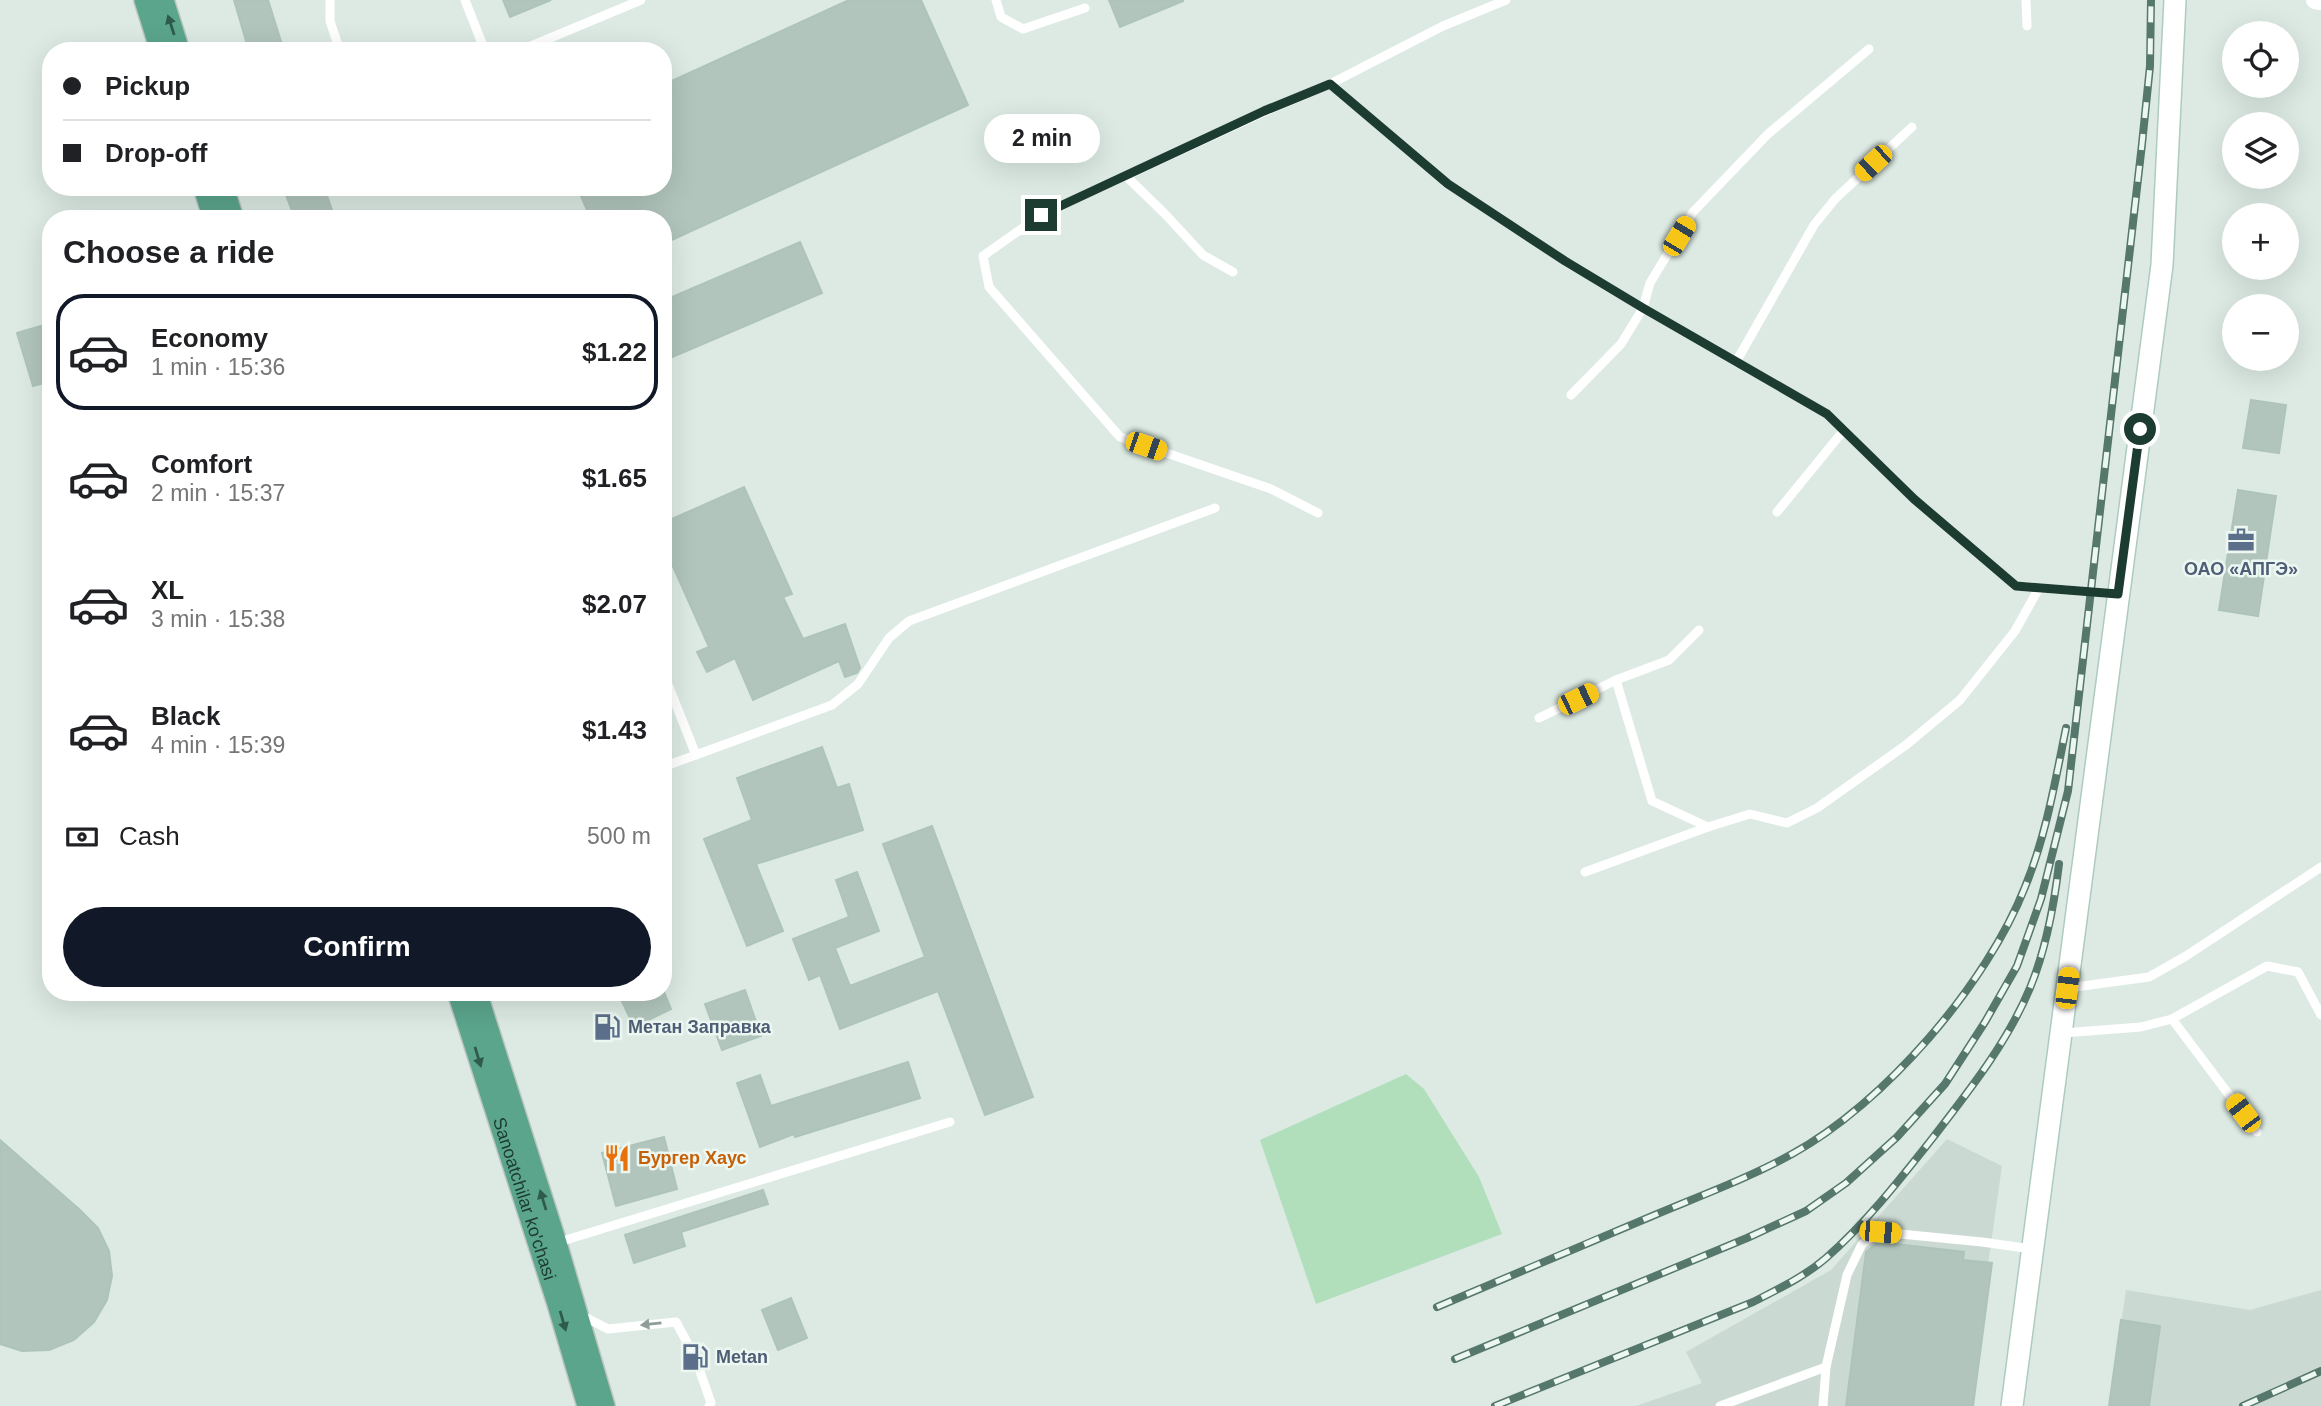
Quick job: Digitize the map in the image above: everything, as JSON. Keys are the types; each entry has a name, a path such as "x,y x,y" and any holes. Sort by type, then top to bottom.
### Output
{"main road":[{"path":"145,0 158,42"},
{"path":"163,0 176,42"},
{"name":"Sanoatchilar ko'chasi","path":"460,1001 558,1304 588,1406"},
{"name":"Sanoatchilar ko'chasi","path":"479,1001 578,1314 604,1406"}],"street":[{"path":"2012,1406 2162,265 2175,0"},
{"path":"2315,0 2321,1"}],"lane":[{"path":"330,0 330,21 337,42"},
{"path":"465,0 481,42"},
{"path":"541,42 641,0"},
{"path":"996,0 1001,17 1023,29 1086,8"},
{"path":"1318,513 1271,489 1120,437 989,286 983,256 1041,215 1264,111 1330,84 1443,26 1506,0"},
{"path":"2026,0 2027,26"},
{"path":"1570,395 1621,344 1643,308 1650,283 1693,212 1768,134 1869,49"},
{"path":"1330,84 1448,184 1565,261 1827,414 1914,499 2016,586 2118,594"},
{"path":"1736,362 1814,225 1835,200 1912,127"},
{"path":"1126,176 1203,256 1233,272"},
{"path":"1777,512 1844,430"},
{"path":"672,764 832,705 858,684 889,638 909,621 1215,508"},
{"path":"1585,872 1750,814 1787,823 1817,808 1906,745 1960,700 2015,631 2039,588"},
{"path":"1539,718 1616,680 1669,660 1699,630"},
{"path":"1616,680 1652,801 1708,827"},
{"path":"672,695 696,755"},
{"path":"2067,988 2149,977 2186,956 2321,867"},
{"path":"2061,1033 2141,1027 2172,1019 2267,966 2298,972 2321,1015"},
{"path":"2172,1019 2257,1132"},
{"path":"556,1243 950,1122"},
{"path":"1823,1406 1826,1367 1847,1275 1862,1244 1869,1238 1880,1232 2032,1249"},
{"path":"578,1314 608,1329 676,1322 695,1357 711,1403 709,1406"},
{"path":"1720,1406 1826,1367"}],"shaded area":[{"path":"1947,1139 2002,1166 1968,1406 1636,1406 1702,1383 1686,1352 1831,1270"},
{"path":"2126,1290 2250,1310 2321,1290 2321,1406 2109,1406"}],"green space":[{"path":"1406,1074 1424,1089 1479,1177 1502,1234 1316,1304 1260,1140"}],"building":[{"path":"234,0 268,0 281,42 246,42"},
{"path":"503,0 551,0 510,17"},
{"path":"849,0 921,0 968,105 672,240 672,210 587,210 581,196 672,196 672,81"},
{"path":"1109,0 1183,0 1183,1 1120,27"},
{"path":"286,196 327,196 332,210 292,210"},
{"path":"800,242 822,293 672,357 672,297"},
{"path":"42,326 42,384 33,386 17,333"},
{"path":"2251,400 2286,405 2279,453 2243,448"},
{"path":"744,487 792,594 783,597 803,639 845,624 860,668 857,673 845,677 839,661 753,700 735,658 707,672 697,652 709,647 672,564 672,519"},
{"path":"2238,490 2276,496 2258,616 2219,610"},
{"path":"822,747 837,788 849,784 863,830 756,864 783,931 747,946 704,839 752,820 737,778"},
{"path":"932,826 1033,1097 985,1115 938,991 840,1029 820,975 809,980 793,939 849,917 836,880 857,872 879,931 835,948 850,986 925,957 883,844"},
{"path":"745,990 761,1036 722,1050 705,1004"},
{"path":"622,1001 668,1001 671,1009 634,1027"},
{"path":"908,1062 920,1098 795,1137 794,1134 760,1147 737,1083 760,1075 771,1106"},
{"path":"664,1137 677,1189 616,1206 602,1153"},
{"path":"0,1140 98,1228 109,1251 112,1276 107,1300 94,1322 74,1340 49,1350 22,1351 0,1344"},
{"path":"763,1190 768,1204 681,1232 685,1246 634,1263 625,1235"},
{"path":"1878,1242 1964,1252 1963,1260 1992,1263 1973,1406 1846,1406 1866,1252"},
{"path":"791,1298 807,1338 778,1350 762,1310"},
{"path":"2121,1320 2160,1326 2149,1406 2109,1406"}],"railway":[{"path":"1455,1359 1806,1211 1846,1183 1897,1137 1945,1084 2017,966 2041,899 2068,791 2142,144 2150,66 2151,0"},
{"path":"1437,1307 1759,1171 1827,1132 1862,1105 1929,1038 1959,1001 1986,963 2008,924 2039,848 2066,728"},
{"path":"1495,1406 1753,1302 1809,1271 1856,1230 1962,1100 2011,1028 2041,958 2059,864"},
{"path":"2243,1406 2321,1371"}],"place":[{"name":"ОАО «АПГЭ»","path":"2241,540"},
{"name":"Метан Заправка","path":"607,1027"},
{"name":"Бургер Хаус","path":"617,1158"},
{"name":"Metan","path":"695,1357"}],"route":[{"path":"1041,215 1264,111 1330,84 1467,197 1677,329 1827,414 1914,499 2016,586 2118,594 2140,429"}]}
